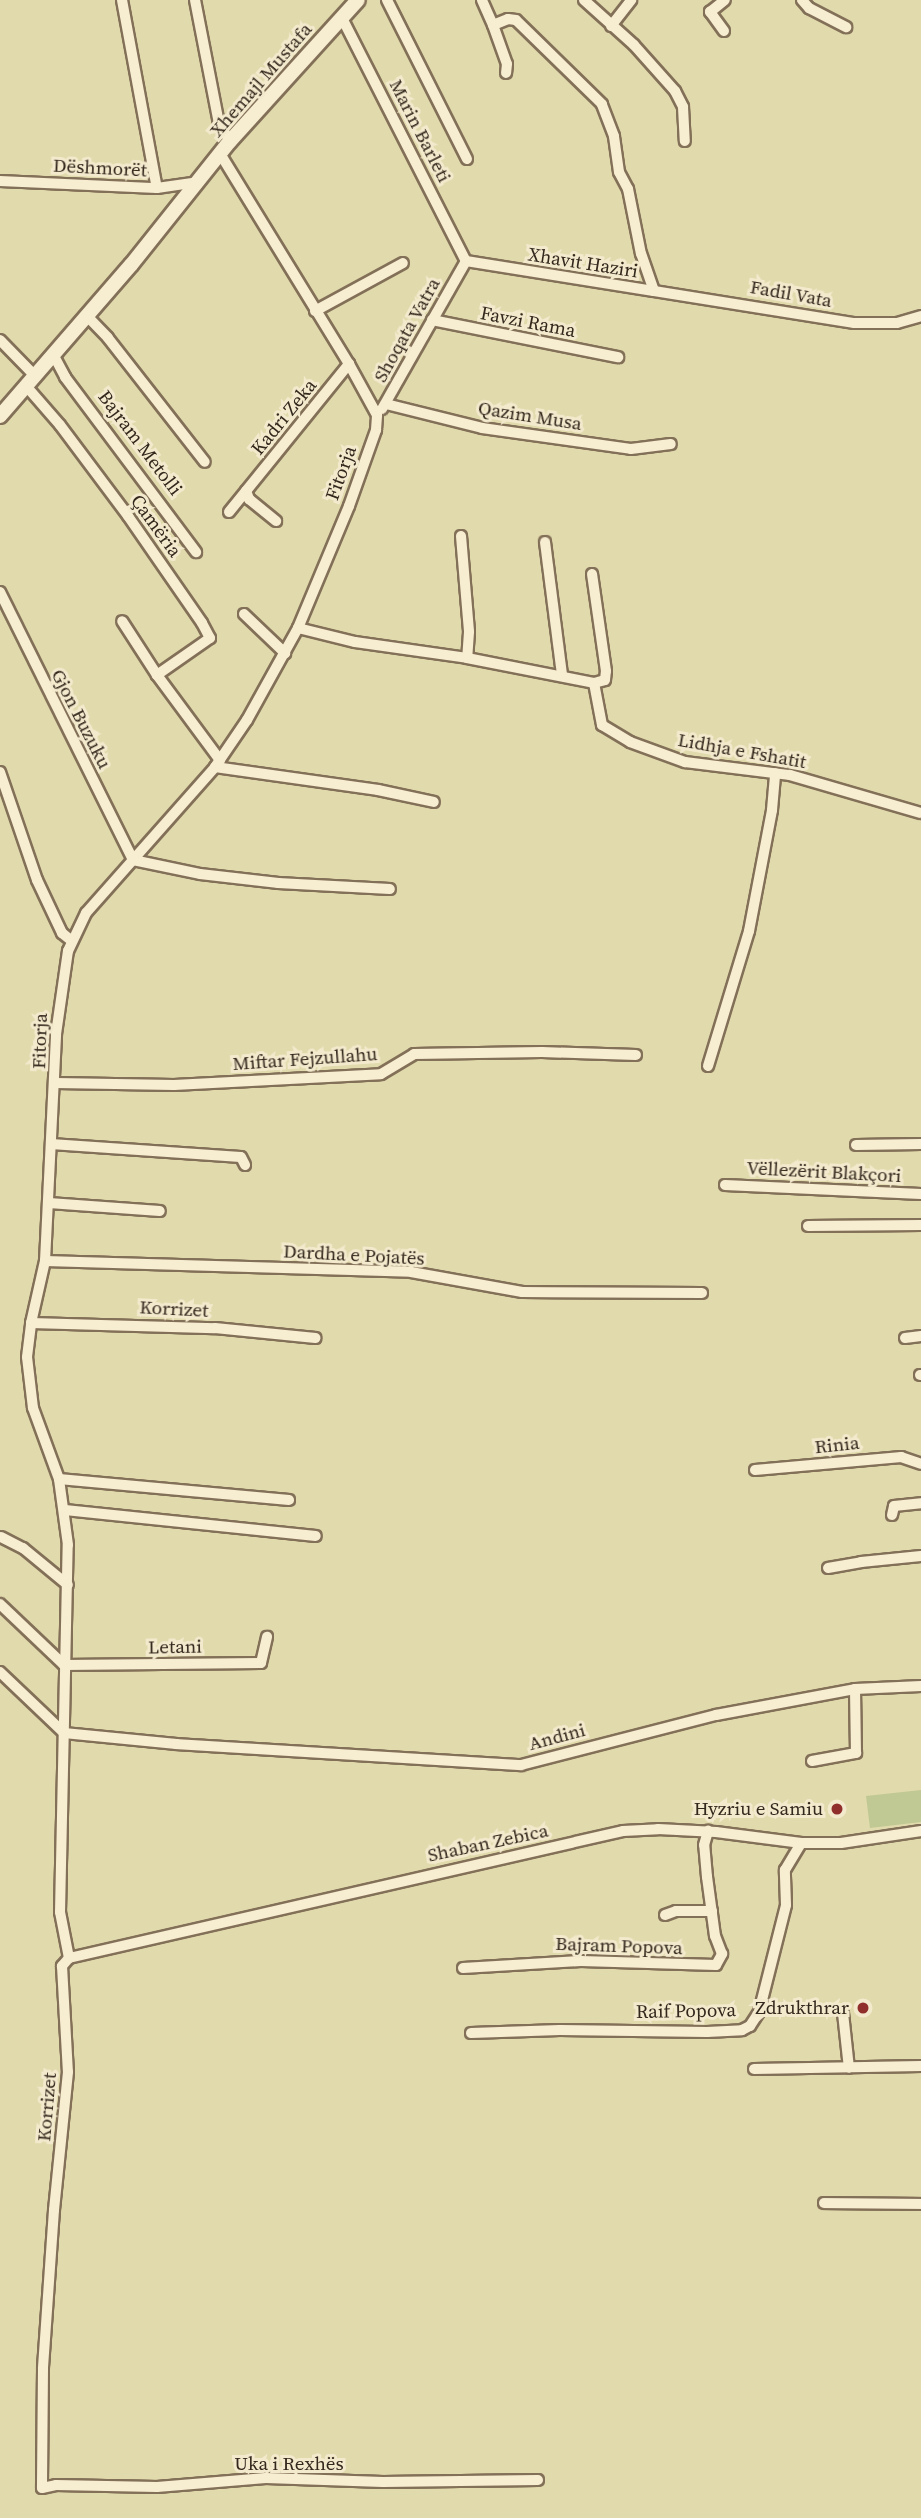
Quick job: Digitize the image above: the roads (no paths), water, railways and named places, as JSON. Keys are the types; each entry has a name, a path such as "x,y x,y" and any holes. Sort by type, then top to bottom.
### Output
{"main road":[{"name":"Xhemajl Mustafa","path":"221,155 358,0"},
{"path":"0,415 54,356 221,155"}],"street":[{"path":"122,0 157,188"},
{"path":"195,0 219,124 230,142"},
{"path":"387,0 467,159"},
{"path":"482,0 507,64 506,73"},
{"path":"584,0 675,91 683,107 685,141"},
{"path":"611,26 631,0"},
{"path":"802,0 810,8 846,27"},
{"path":"717,2 711,15 724,31"},
{"name":"Marin Barleti","path":"342,18 466,261"},
{"name":"Xhavit Haziri","path":"466,261 654,291 641,254 628,189 619,173 614,136 601,104 516,20 508,19 493,25"},
{"path":"221,155 241,182 377,415"},
{"name":"Dëshmorët","path":"0,181 157,188 198,182"},
{"name":"Shoqata Vatra","path":"377,415 386,404 466,261"},
{"path":"315,311 403,263"},
{"name":"Fadil Vata","path":"654,291 854,323 897,323 921,316"},
{"name":"Bajram Metolli","path":"87,316 108,338 205,462"},
{"name":"Favzi Rama","path":"432,320 618,357"},
{"path":"0,340 31,382"},
{"name":"Bajram Metolli","path":"54,356 65,377 196,552"},
{"name":"Kadri Zeka","path":"229,512 349,365"},
{"name":"Çamëria","path":"31,382 209,633 210,638 157,676"},
{"name":"Qazim Musa","path":"386,404 482,428 631,449 671,444"},
{"name":"Fitorja","path":"45,1261 60,993 72,941 86,913 217,763 247,720 298,628 349,506 376,430 377,415"},
{"path":"246,491 250,499 276,521"},
{"path":"461,536 469,632 467,658"},
{"path":"545,542 562,675"},
{"name":"Lidhja e Fshatit","path":"592,574 606,671 605,680 594,684 601,725 630,742 685,762 775,773 921,813"},
{"name":"Gjon Buzuku","path":"0,592 133,860"},
{"path":"244,614 285,653"},
{"path":"122,621 217,763 378,790 434,803"},
{"path":"298,628 355,642 467,658 562,675 594,684"},
{"path":"0,772 37,880 62,933 72,941"},
{"path":"708,1066 749,931 772,810 775,773"},
{"path":"133,860 200,874 278,883 390,889"},
{"name":"Miftar Fejzullahu","path":"56,1083 174,1085 381,1074 414,1054 542,1052 636,1055"},
{"path":"51,1144 241,1157 245,1165"},
{"path":"856,1144 921,1144"},
{"name":"Vëllezërit Blakçori","path":"725,1185 921,1194"},
{"path":"49,1203 160,1212"},
{"path":"808,1226 921,1225"},
{"name":"Dardha e Pojatës","path":"45,1261 411,1272 522,1292 702,1293"},
{"name":"Korrizet","path":"42,2488 43,2369 54,2210 68,2072 62,1966 69,1958 60,1912 68,1585 65,1510 59,1479 33,1408 27,1357 31,1323 45,1261"},
{"name":"Korrizet","path":"31,1323 175,1326 316,1338"},
{"path":"905,1338 921,1336"},
{"name":"Rinia","path":"755,1470 901,1457 921,1464"},
{"path":"59,1479 289,1500"},
{"path":"892,1515 894,1506 921,1503"},
{"path":"65,1510 316,1536"},
{"path":"1,1537 23,1548 68,1585"},
{"path":"828,1568 921,1556"},
{"path":"0,1604 64,1665"},
{"name":"Letani","path":"64,1665 261,1662 267,1637"},
{"path":"0,1672 64,1733"},
{"name":"Andini","path":"64,1733 176,1744 521,1765 716,1715 855,1689 921,1686"},
{"path":"813,1761 856,1753 855,1689"},
{"name":"Shaban Zebica","path":"69,1958 451,1868 527,1855 597,1835 658,1829 708,1831 801,1843 841,1843 921,1831"},
{"name":"Bajram Popova","path":"463,1968 581,1961 716,1965 722,1954 715,1936 705,1853 708,1831"},
{"name":"Raif Popova","path":"471,2033 573,2030 707,2032 742,2030 750,2026 759,2012 786,1905 785,1870 801,1843"},
{"name":"Bajram Popova","path":"665,1915 676,1911 712,1911"},
{"path":"843,2013 849,2068"},
{"path":"754,2069 921,2066"},
{"path":"824,2203 921,2204"},
{"name":"Uka i Rexhës","path":"42,2488 55,2485 169,2487 266,2478 383,2482 538,2480"}],"place":[{"name":"Hyzriu e Samiu","path":"837,1809"},
{"name":"Zdrukthrar","path":"863,2008"}]}
